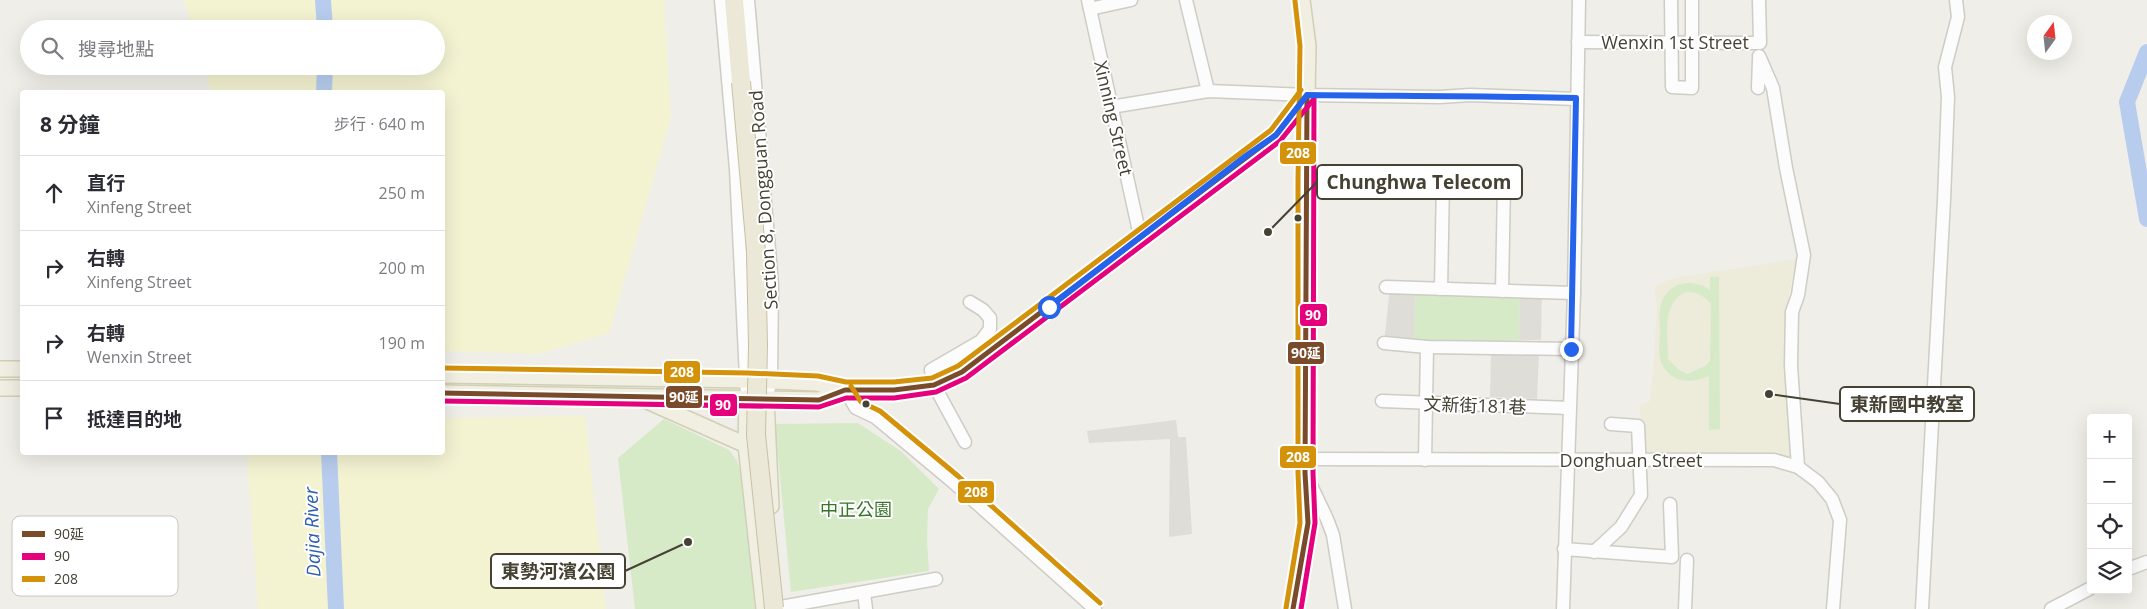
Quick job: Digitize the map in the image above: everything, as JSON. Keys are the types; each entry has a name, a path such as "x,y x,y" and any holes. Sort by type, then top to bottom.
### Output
{"highway":[{"path":"734,0 756,251 758,345 756,435 775,608"}],"main road":[{"path":"445,375 748,380 817,383 845,390 894,390 934,385 962,372 1276,135 1307,95 1308,46 1302,0"},
{"path":"0,369 20,369"},
{"path":"0,388 20,388"},
{"path":"445,393 819,400 845,390"},
{"path":"639,398 746,445"},
{"path":"747,398 746,445 754,509 775,608"},
{"path":"766,399 775,608"},
{"path":"754,509 771,507"}],"street":[{"name":"Section 8, Dongguan Road","path":"721,0 736,169 748,380 747,398"},
{"name":"Section 8, Dongguan Road","path":"748,0 772,285 771,381 766,399"},
{"path":"1089,5 1131,0"},
{"path":"1186,0 1208,91"},
{"path":"1563,609 1574,293 1579,0"},
{"path":"1671,0 1672,87 1692,88 1692,0"},
{"name":"Wenxin 1st Street","path":"1578,42 1760,43 1759,0"},
{"path":"1922,609 1944,200 1948,97 1945,67 1958,17 1956,0"},
{"name":"Xinning Street","path":"1089,5 1140,236"},
{"path":"1758,88 1760,43"},
{"path":"1759,56 1773,88 1786,168 1804,255 1792,320 1791,366 1798,468"},
{"path":"1111,107 1208,91 1307,95 1440,97 1470,95 1576,98"},
{"path":"1292,609 1308,523 1304,472 1307,95"},
{"path":"1441,289 1443,182"},
{"path":"1502,291 1504,182"},
{"path":"1386,287 1574,293"},
{"path":"965,442 934,385 931,370 981,341 990,329 990,318 983,310 970,302"},
{"path":"1384,344 1427,347 1571,349"},
{"path":"1425,460 1427,347"},
{"path":"845,390 856,408 875,417 953,482 1095,609"},
{"name":"文新街181巷","path":"1382,401 1569,408"},
{"path":"1594,552 1621,527 1641,495 1638,426 1611,424"},
{"name":"Donghuan Street","path":"1305,459 1774,460 1798,468 1818,482 1832,499 1840,520 1833,609"},
{"path":"1304,472 1333,535 1345,609"},
{"path":"1564,549 1672,557 1670,504"},
{"path":"1686,609 1687,560"},
{"path":"2132,568 2147,562"},
{"path":"775,608 936,579"},
{"path":"2050,609 2087,590"},
{"path":"864,593 866,609"}],"shaded area":[{"path":"1797,259 1789,293 1786,364 1793,456 1641,454 1640,405 1650,401 1654,364 1657,307 1655,286 1681,277"},
{"path":"1390,287 1415,292 1414,343 1384,343"},
{"path":"1520,295 1542,295 1541,340 1519,340"},
{"path":"1491,352 1539,353 1537,399 1490,397"},
{"path":"1176,420 1178,437 1186,437 1192,534 1169,537 1170,439 1089,443 1087,431"}],"green space":[{"path":"1710,277 1719,277 1720,429 1709,430 1709,376 1696,380 1682,380 1670,375 1665,369 1660,356 1660,309 1667,293 1679,284 1695,283 1710,290","holes":["1687,292 1700,295 1711,304 1710,361 1705,366 1687,374 1679,370 1668,359 1667,330 1673,303 1679,296"]},
{"path":"1415,292 1520,295 1519,340 1414,343"},
{"path":"664,419 729,450 737,461 742,476 755,609 635,609 618,458"},
{"name":"中正公園","path":"858,423 902,452 939,489 928,509 927,541 929,571 791,592 775,424"}],"sand":[{"path":"184,0 664,0 671,117 609,333 539,354 445,351 445,90 210,90 206,75 445,75 445,20 190,20"},
{"path":"585,416 606,609 258,609 247,455 445,455 445,418"}],"waterway":[{"name":"Dajia River","path":"323,0 324,20"},
{"path":"2147,52 2127,102 2147,219"},
{"name":"Dajia River","path":"324,90 325,75"},
{"name":"Dajia River","path":"329,455 336,609"}],"transit line":[{"name":"208","path":"1286,608 1300,523 1298,473 1300,46 1295,1"},
{"name":"208","path":"445,368 748,373 818,376 846,382 894,382 932,378 958,366 1271,130 1301,90"},
{"name":"90延","path":"445,393 819,400 845,390 894,390 934,385 962,372 1276,135 1307,95"},
{"name":"90延","path":"1293,609 1308,523 1305,473 1307,95"},
{"name":"90","path":"1301,609 1315,523 1313,473 1314,95"},
{"name":"90","path":"445,401 819,407 846,398 894,398 936,392 966,378 1280,141 1313,100"},
{"name":"208","path":"851,386 861,402 880,411 958,476 1100,603"}],"place":[{"name":"Chunghwa Telecom","path":"1268,232"},
{"name":"東新國中教室","path":"1769,394"},
{"name":"東勢河濱公園","path":"688,542"}],"route":[{"path":"1049,307 1120,254 1140,236 1276,135 1307,95 1440,97 1470,95 1576,98 1574,293 1571,349"}]}
